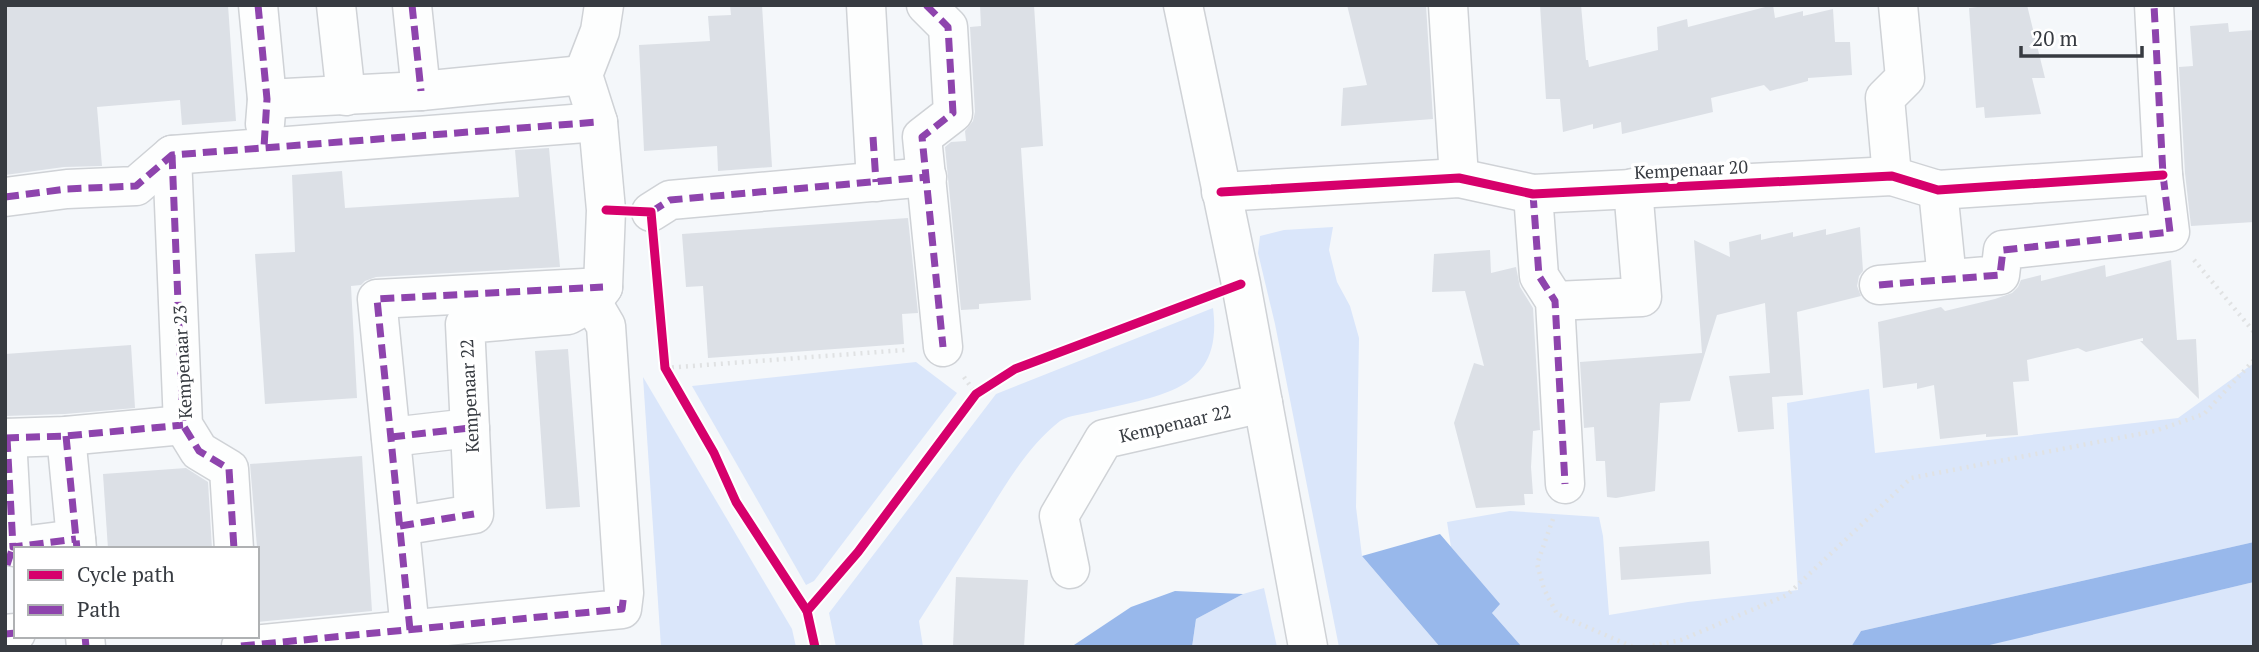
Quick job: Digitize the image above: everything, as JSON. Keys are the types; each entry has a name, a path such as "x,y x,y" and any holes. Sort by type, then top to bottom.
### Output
{"street":[{"path":"258,5 267,99 264,147"},
{"path":"337,5 346,96"},
{"path":"412,5 421,91"},
{"path":"241,643 622,609 624,593 606,326 598,294 607,210 598,122 583,75 600,31 604,5"},
{"path":"866,5 876,182"},
{"path":"926,5 948,27 953,113 922,137 943,347"},
{"path":"1183,5 1241,284 1308,647"},
{"path":"1448,5 1459,178"},
{"path":"1892,176 1885,98 1905,78 1898,5"},
{"path":"1879,285 2000,275 2003,250 2170,232 2163,175 2154,5"},
{"path":"267,99 421,91 583,75"},
{"path":"5,197 67,189 136,186 172,155 598,122"},
{"name":"Kempenaar 23","path":"172,155 183,425 199,451 229,469 234,547"},
{"name":"Kempenaar 20","path":"1221,192 1459,178 1533,194 1892,176 1938,190 2163,175"},
{"path":"651,212 670,200 927,177"},
{"name":"Kempenaar 20","path":"1555,301 1642,297 1633,188"},
{"path":"1938,190 1947,279"},
{"path":"1533,194 1539,276 1555,301 1565,484"},
{"path":"410,630 377,299 598,294"},
{"name":"Kempenaar 22","path":"400,526 474,514 465,324 568,315 598,294"},
{"name":"Kempenaar 22","path":"1070,569 1059,516 1104,439 1263,403"},
{"path":"8,559 6,438 66,436 183,425"},
{"path":"391,437 470,428"},
{"path":"66,436 76,544"}],"path":[{"path":"2170,232 2254,332"},
{"path":"665,368 943,347 976,394"},
{"path":"664,355 665,368 672,380"},
{"path":"1647,647 1681,640 1787,595 1911,478 2155,431 2204,414 2254,360"},
{"path":"968,404 986,387"},
{"path":"1565,484 1537,564 1544,589 1557,614 1633,647"}],"shaded area":[{"path":"1333,227 1329,250 1337,282 1350,306 1359,338 1356,507 1362,556 1440,647 1339,647 1275,324 1258,253 1260,236 1284,230"},
{"path":"1213,308 1214,336 1208,357 1197,373 1182,385 1164,394 1064,419 1029,452 1003,488 919,621 923,647 836,647 829,613 996,394"},
{"path":"916,362 957,393 814,581 806,585 692,386"},
{"path":"2254,363 2254,542 1861,631 1851,647 1522,647 1492,613 1499,604 1451,547 1447,522 1510,511 1599,517 1609,615 1688,602 1798,590 1787,403 1869,389 1875,453 2178,418"},
{"path":"643,377 792,629 796,647 661,647"},
{"path":"2254,582 2254,647 1981,647 1982,646"},
{"path":"1264,588 1277,647 1192,647 1196,619 1243,594"}],"water":[{"path":"1440,534 1500,604 1492,613 1522,647 1440,647 1362,556"},
{"path":"2254,542 2254,582 1981,647 1851,647 1861,631"},
{"path":"1175,591 1243,594 1196,619 1192,647 1071,647 1131,607"}],"building":[{"path":"5,5 228,5 236,121 182,125 180,100 97,107 102,166 64,167 5,175"},
{"path":"730,5 762,5 772,167 718,171 717,146 644,151 639,45 710,41 708,16 731,15"},
{"path":"980,5 1034,5 1043,146 1021,148 1031,300 979,304 979,309 961,310 945,147 951,142 966,141 965,131 973,121 975,112 970,27 981,26"},
{"path":"1347,5 1426,5 1433,119 1341,126 1343,88 1367,85"},
{"path":"1540,5 1581,5 1589,67 1658,50 1657,27 1687,19 1688,27 1773,5 1775,18 1803,11 1803,16 1833,9 1835,42 1850,42 1852,75 1808,78 1808,81 1770,91 1764,85 1711,98 1713,112 1622,134 1621,122 1593,129 1593,124 1563,132 1560,99 1546,99"},
{"path":"2027,5 2045,78 2032,78 2041,114 1985,118 1984,107 1976,108 1969,8"},
{"path":"2228,23 2229,32 2254,30 2254,222 2191,226 2179,67 2193,66 2190,26"},
{"path":"549,148 560,267 376,277 361,285 351,286 357,398 265,404 255,254 295,252 292,175 342,171 345,208 519,197 515,150"},
{"path":"908,218 918,313 902,314 904,344 708,358 703,286 686,287 682,234"},
{"path":"1860,227 1863,271 1857,286 1861,296 1797,312 1803,395 1772,397 1774,429 1738,432 1729,376 1770,373 1765,303 1717,315 1690,401 1660,403 1655,491 1616,498 1607,497 1605,461 1596,461 1594,427 1584,428 1580,362 1702,353 1694,240 1730,257 1729,242 1761,234 1761,240 1793,232 1793,237 1826,229 1826,235"},
{"path":"1490,250 1491,273 1516,267 1520,287 1533,308 1540,430 1533,431 1533,494 1524,494 1525,505 1476,508 1454,423 1474,363 1484,366 1465,291 1432,292 1434,254"},
{"path":"2171,260 2177,340 2196,339 2199,399 2140,341 2143,341 2143,338 2086,352 2078,348 2027,360 2029,381 2013,382 2018,435 1986,437 1986,434 1940,439 1934,385 1917,389 1917,383 1883,388 1878,322 1941,307 1945,311 1995,299 2012,293 2021,280 2041,275 2041,281 2105,265 2106,277"},
{"path":"131,345 135,408 5,416 5,354"},
{"path":"568,349 580,507 546,509 535,351"},
{"path":"362,456 372,611 259,622 259,547 250,464"},
{"path":"186,468 208,482 212,547 108,547 103,474"},
{"path":"1709,541 1711,574 1621,580 1619,547"},
{"path":"956,577 1028,580 1024,647 953,647"}],"marked path":[{"path":"258,5 267,99 264,147"},
{"path":"412,5 421,91"},
{"path":"926,5 948,27 953,113 922,137 943,347"},
{"path":"1879,285 2000,275 2003,250 2170,232 2163,175 2154,5"},
{"path":"5,197 67,189 136,186 172,155 598,122"},
{"path":"873,137 876,182"},
{"path":"172,155 183,425 199,451 229,469 234,547"},
{"path":"651,212 670,200 927,177"},
{"path":"1533,194 1539,276 1555,301 1565,484"},
{"path":"410,630 377,299 603,287"},
{"path":"5,438 66,436 183,425"},
{"path":"391,437 470,428"},
{"path":"66,436 77,547"},
{"path":"7,438 13,547 76,539"},
{"path":"400,526 474,514"},
{"path":"7,565 13,547"},
{"path":"241,646 622,609 624,593"},
{"path":"5,634 14,633"},
{"path":"85,638 86,647"}],"cycle path":[{"path":"1221,192 1459,178 1533,194 1892,176 1938,190 2163,175"},
{"path":"606,210 651,212 665,368 714,453 736,502 807,611"},
{"path":"815,647 807,611 858,552 976,394 1015,369 1241,284"}]}
